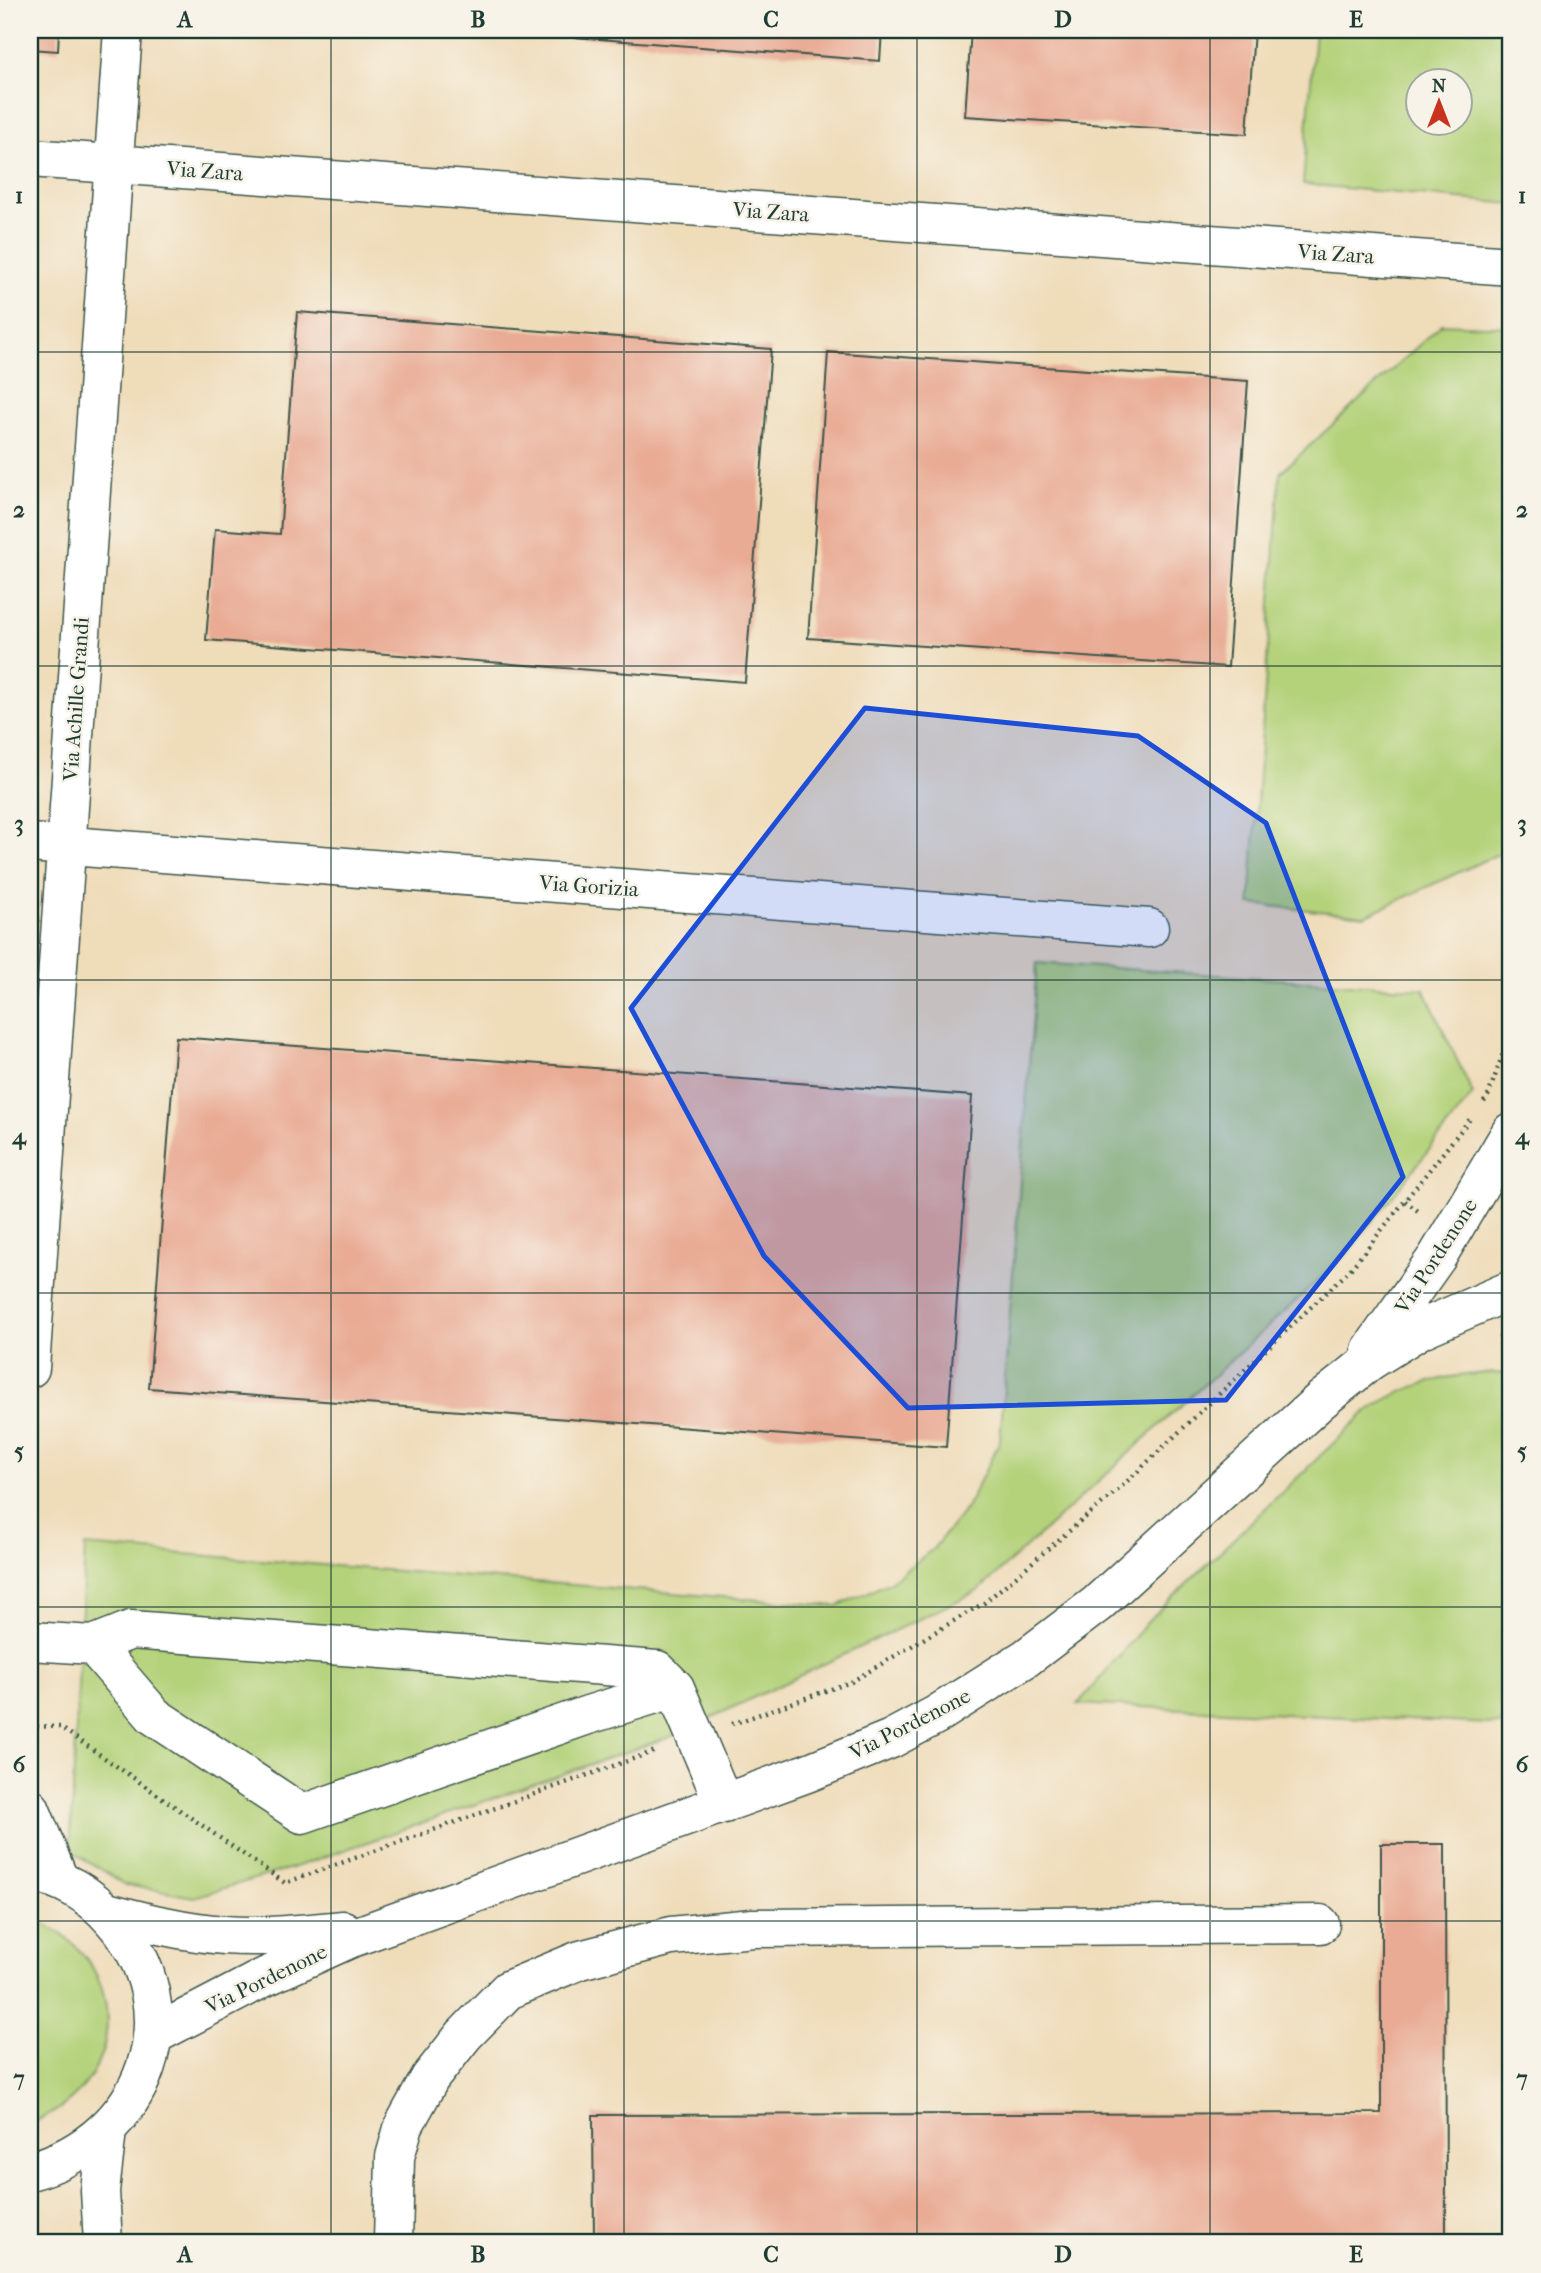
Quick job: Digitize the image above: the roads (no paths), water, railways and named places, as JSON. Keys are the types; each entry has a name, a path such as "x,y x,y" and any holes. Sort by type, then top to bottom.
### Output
{"street":[{"name":"Via Achille Grandi","path":"30,1368 48,845 114,164 123,30"},
{"name":"Via Zara","path":"30,158 1511,267"},
{"name":"Via Gorizia","path":"48,845 1149,928"},
{"name":"Via Pordenone","path":"1353,1374 1437,1257 1511,1132"},
{"name":"Via Pordenone","path":"152,2036 282,1969 382,1927 724,1804 891,1739 976,1691 1076,1621 1353,1374 1407,1336 1480,1301 1511,1290"},
{"path":"30,1641 93,1645 131,1630 606,1664 657,1670 675,1688 724,1804"},
{"path":"93,1645 154,1716 302,1814 588,1715 675,1688"},
{"path":"588,1715 606,1664"},
{"path":"30,1808 44,1876 85,1894 107,1912 125,1933 144,1969 152,2014 152,2036 147,2063 138,2087 125,2109 107,2130 71,2157 30,2171"},
{"name":"Via Pordenone","path":"107,1912 155,1925 224,1935 293,1935 382,1927"},
{"path":"393,2243 395,2157 404,2125 430,2078 464,2035 508,1990 580,1960 671,1936 753,1928 1320,1924"},
{"path":"103,2243 100,2191 107,2130"}]}
